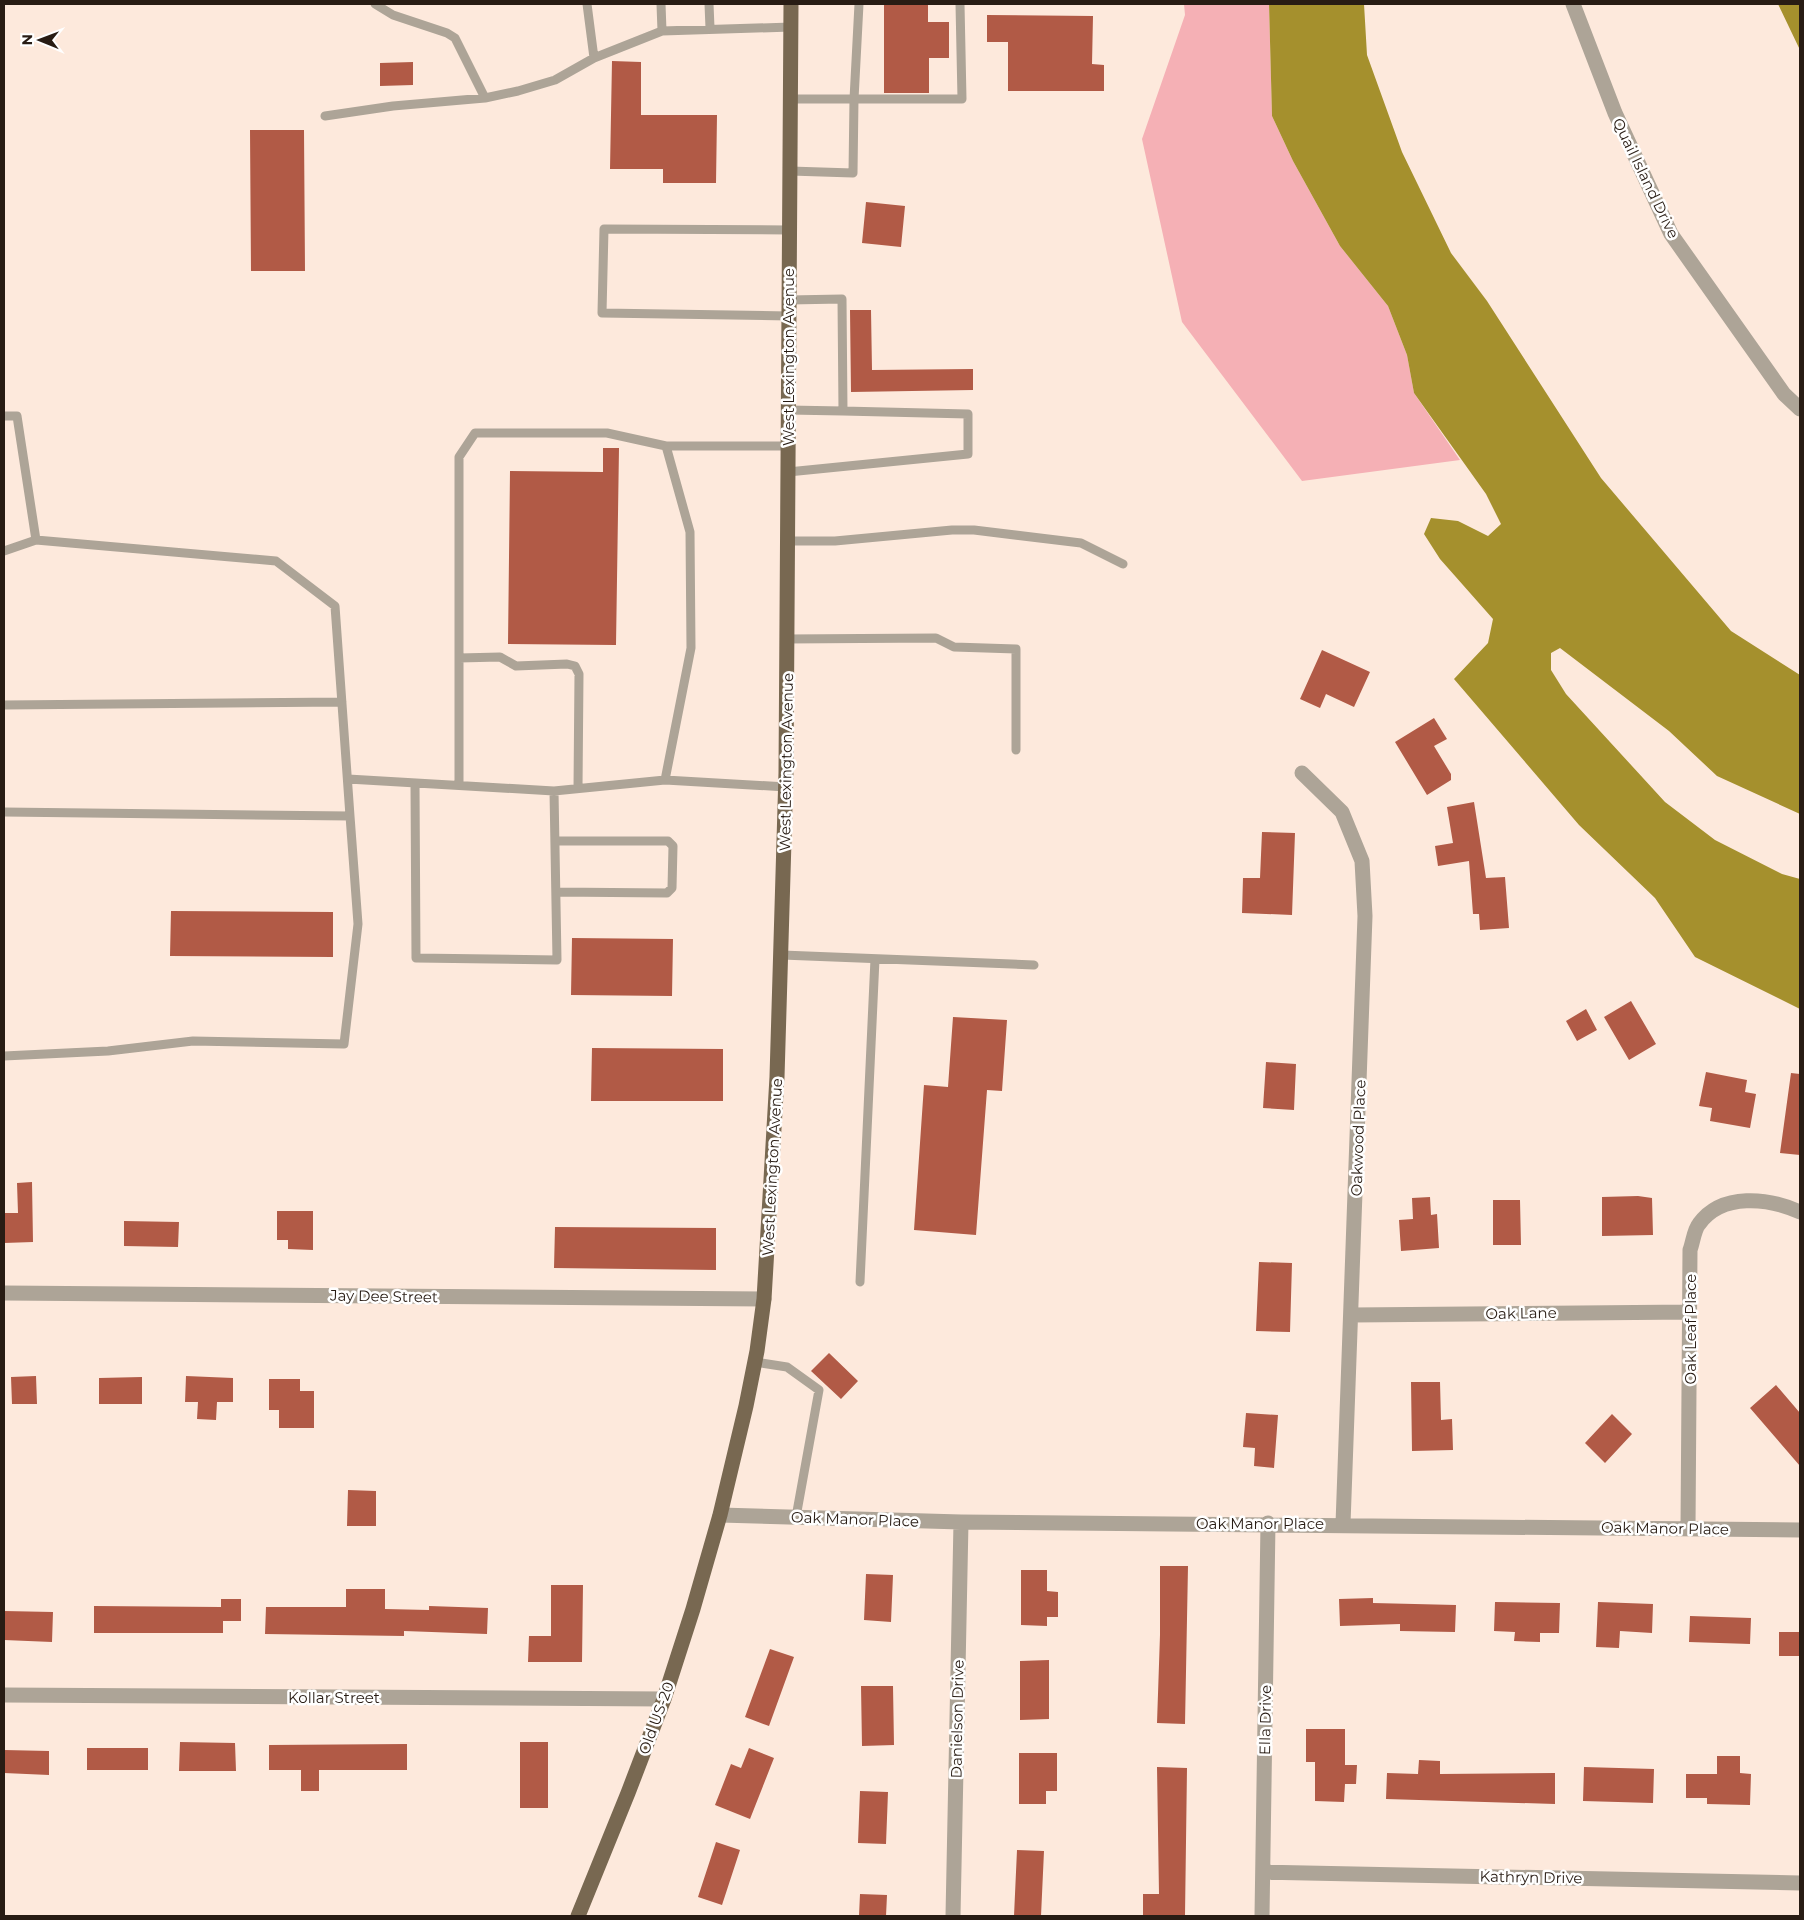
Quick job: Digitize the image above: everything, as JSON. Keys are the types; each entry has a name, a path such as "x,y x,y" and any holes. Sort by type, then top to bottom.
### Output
{"main road":[{"name":"West Lexington Avenue","path":"720,1515 755,1362 764,1299 782,955 786,787 791,4"},
{"name":"Old US-20","path":"578,1916 664,1699 720,1515"}],"street":[{"name":"Quail Island Drive","path":"1573,4 1615,113 1671,234 1784,394 1800,409"},
{"name":"Oakwood Place","path":"1302,773 1342,812 1362,861 1365,916 1343,1524"},
{"name":"Oak Leaf Place","path":"1688,1528 1690,1250 1698,1224 1719,1206 1748,1200 1783,1204 1800,1212"},
{"name":"Jay Dee Street","path":"4,1293 764,1299"},
{"name":"Oak Lane","path":"1352,1315 1690,1312"},
{"name":"Oak Manor Place","path":"720,1515 961,1522 1268,1523 1800,1530"},
{"name":"Danielson Drive","path":"953,1916 961,1522"},
{"name":"Ella Drive","path":"1262,1916 1268,1523"},
{"name":"Kollar Street","path":"4,1695 664,1699"},
{"name":"Kathryn Drive","path":"1263,1872 1800,1882"}],"lane":[{"path":"375,4 393,15 447,33 455,38 485,98"},
{"path":"587,4 594,58"},
{"path":"660,4 662,31"},
{"path":"709,4 710,28"},
{"path":"790,171 853,173 854,99 859,4"},
{"path":"790,99 962,99 960,4"},
{"path":"325,116 393,106 485,98 555,80 594,58 662,31 710,28 791,27"},
{"path":"789,230 604,229 602,313 789,308 842,299 844,411"},
{"path":"788,410 968,414 968,454 788,472"},
{"path":"4,416 17,416 36,540"},
{"path":"459,784 459,457 475,433 607,433 666,446 788,446"},
{"path":"665,780 691,648 690,532 666,446"},
{"path":"787,541 835,541 952,530 974,530 1082,543 1123,564"},
{"path":"4,551 36,540 276,561 335,606 358,924 344,1044 193,1041 108,1051 4,1056"},
{"path":"787,639 936,638 954,647 1016,649 1016,750"},
{"path":"459,658 500,657 516,666 567,664 575,666 579,674 578,788"},
{"path":"4,705 342,702"},
{"path":"348,779 554,791 665,780 786,787"},
{"path":"415,783 416,958 557,960 554,791"},
{"path":"4,812 350,816"},
{"path":"555,841 668,841 673,846 672,888 667,893 556,892"},
{"path":"782,955 1034,965"},
{"path":"860,1282 875,959"},
{"path":"755,1362 787,1367 819,1390 796,1517"}],"shaded area":[{"path":"1184,4 1269,4 1272,116 1293,161 1340,246 1388,306 1407,355 1414,393 1460,460 1302,481 1182,322 1142,139 1185,15"},
{"path":"1269,4 1364,4 1367,55 1402,152 1451,253 1487,301 1601,478 1731,631 1800,675 1800,814 1717,776 1669,731 1560,648 1551,653 1551,670 1566,694 1665,802 1715,840 1782,874 1800,879 1800,1009 1695,957 1655,898 1579,825 1454,679 1488,643 1493,619 1440,559 1424,534 1431,518 1458,521 1488,536 1501,524 1486,494 1414,393 1407,355 1388,306 1340,246 1293,161 1272,116"},
{"path":"1778,4 1800,4 1800,50"}],"building":[{"path":"884,4 928,4 928,22 949,22 949,58 929,58 929,93 884,93"},
{"path":"987,15 1093,16 1092,64 1104,65 1104,91 1008,91 1008,42 987,42"},
{"path":"612,61 641,62 641,115 717,115 716,183 663,183 663,169 610,169"},
{"path":"413,62 413,85 380,86 380,63"},
{"path":"250,130 304,130 305,271 251,271"},
{"path":"866,202 905,206 901,247 862,243"},
{"path":"850,310 871,310 872,370 973,369 973,390 851,392"},
{"path":"603,448 619,448 616,645 508,644 510,471 603,472"},
{"path":"1322,650 1370,672 1354,707 1326,694 1320,708 1300,699"},
{"path":"1434,718 1447,739 1434,746 1451,774 1451,780 1427,795 1395,742"},
{"path":"1474,802 1486,878 1505,877 1509,928 1480,930 1479,914 1473,914 1469,861 1438,866 1435,846 1453,843 1447,807"},
{"path":"1262,832 1295,833 1292,915 1242,913 1243,878 1260,878"},
{"path":"171,911 333,912 333,957 170,956"},
{"path":"572,938 673,939 672,996 571,995"},
{"path":"1631,1001 1656,1044 1629,1060 1604,1017"},
{"path":"1586,1009 1597,1030 1577,1041 1566,1021"},
{"path":"953,1017 1007,1020 1002,1091 987,1090 976,1235 914,1230 924,1085 948,1087"},
{"path":"592,1048 723,1049 723,1101 591,1101"},
{"path":"1266,1062 1296,1064 1294,1110 1263,1108"},
{"path":"1706,1072 1747,1080 1745,1092 1756,1094 1750,1128 1710,1121 1712,1108 1699,1106"},
{"path":"1791,1073 1800,1074 1800,1155 1780,1153"},
{"path":"32,1182 33,1242 4,1243 4,1213 18,1213 17,1183"},
{"path":"1638,1196 1652,1198 1653,1235 1602,1236 1602,1197"},
{"path":"1430,1197 1431,1215 1437,1214 1439,1248 1401,1251 1399,1220 1413,1219 1412,1198"},
{"path":"1493,1200 1520,1200 1521,1245 1493,1245"},
{"path":"277,1211 313,1211 313,1250 288,1249 288,1240 277,1240"},
{"path":"124,1221 179,1222 178,1247 124,1246"},
{"path":"555,1227 716,1228 716,1270 554,1268"},
{"path":"1259,1262 1292,1263 1290,1332 1256,1331"},
{"path":"829,1353 858,1381 841,1399 811,1371"},
{"path":"36,1376 37,1404 12,1404 11,1377"},
{"path":"186,1376 233,1378 233,1402 217,1402 216,1420 197,1419 198,1402 185,1402"},
{"path":"142,1377 142,1404 99,1404 99,1378"},
{"path":"269,1379 300,1379 300,1391 314,1391 314,1428 279,1428 279,1410 269,1410"},
{"path":"1411,1382 1440,1382 1441,1420 1452,1419 1453,1450 1412,1451"},
{"path":"1776,1385 1800,1413 1800,1466 1750,1408"},
{"path":"1246,1413 1278,1415 1274,1468 1254,1466 1255,1448 1243,1447"},
{"path":"1612,1414 1632,1434 1605,1463 1585,1443"},
{"path":"348,1490 376,1491 376,1526 347,1526"},
{"path":"1160,1566 1188,1566 1185,1724 1157,1723"},
{"path":"1021,1570 1047,1570 1047,1591 1058,1592 1058,1617 1047,1617 1047,1626 1021,1625"},
{"path":"866,1574 893,1575 891,1622 864,1620"},
{"path":"551,1585 583,1585 582,1662 528,1662 529,1636 551,1636"},
{"path":"346,1589 385,1589 385,1609 429,1610 429,1606 488,1608 487,1634 404,1631 404,1636 265,1634 266,1607 346,1607"},
{"path":"1373,1598 1373,1603 1456,1605 1455,1632 1400,1631 1400,1624 1340,1626 1339,1599"},
{"path":"221,1599 241,1599 241,1621 223,1621 223,1633 94,1633 94,1606 221,1607"},
{"path":"1495,1602 1560,1603 1559,1633 1540,1633 1540,1642 1514,1641 1515,1632 1494,1631"},
{"path":"1598,1602 1653,1604 1652,1633 1620,1631 1619,1648 1596,1647"},
{"path":"4,1611 53,1612 52,1642 4,1640"},
{"path":"1690,1616 1751,1618 1750,1644 1689,1642"},
{"path":"1779,1632 1800,1632 1800,1656 1779,1656"},
{"path":"770,1649 794,1657 769,1726 745,1717"},
{"path":"1049,1660 1049,1719 1020,1720 1020,1661"},
{"path":"861,1686 893,1686 894,1745 862,1746"},
{"path":"1306,1729 1345,1729 1345,1765 1357,1765 1356,1784 1345,1784 1344,1802 1315,1801 1315,1762 1306,1762"},
{"path":"180,1742 235,1743 236,1771 179,1771"},
{"path":"520,1742 548,1742 548,1808 520,1808"},
{"path":"407,1744 407,1770 319,1770 319,1791 301,1791 301,1770 269,1770 269,1745"},
{"path":"87,1748 148,1748 148,1770 87,1770"},
{"path":"749,1748 774,1758 750,1819 715,1805 731,1764 741,1768"},
{"path":"4,1750 49,1751 49,1775 4,1773"},
{"path":"1019,1753 1057,1753 1057,1791 1046,1791 1046,1804 1019,1804"},
{"path":"1717,1756 1740,1756 1740,1773 1751,1774 1750,1805 1707,1804 1707,1798 1686,1798 1686,1774 1717,1774"},
{"path":"1419,1760 1440,1761 1440,1774 1555,1773 1555,1804 1386,1799 1387,1773 1418,1774"},
{"path":"1157,1767 1187,1768 1185,1916 1143,1916 1143,1894 1159,1894"},
{"path":"1584,1767 1654,1769 1653,1803 1583,1801"},
{"path":"860,1791 888,1792 886,1844 858,1843"},
{"path":"716,1842 740,1850 722,1905 698,1897"},
{"path":"1017,1850 1044,1851 1041,1916 1014,1916"},
{"path":"860,1894 887,1895 886,1916 859,1916"}]}
